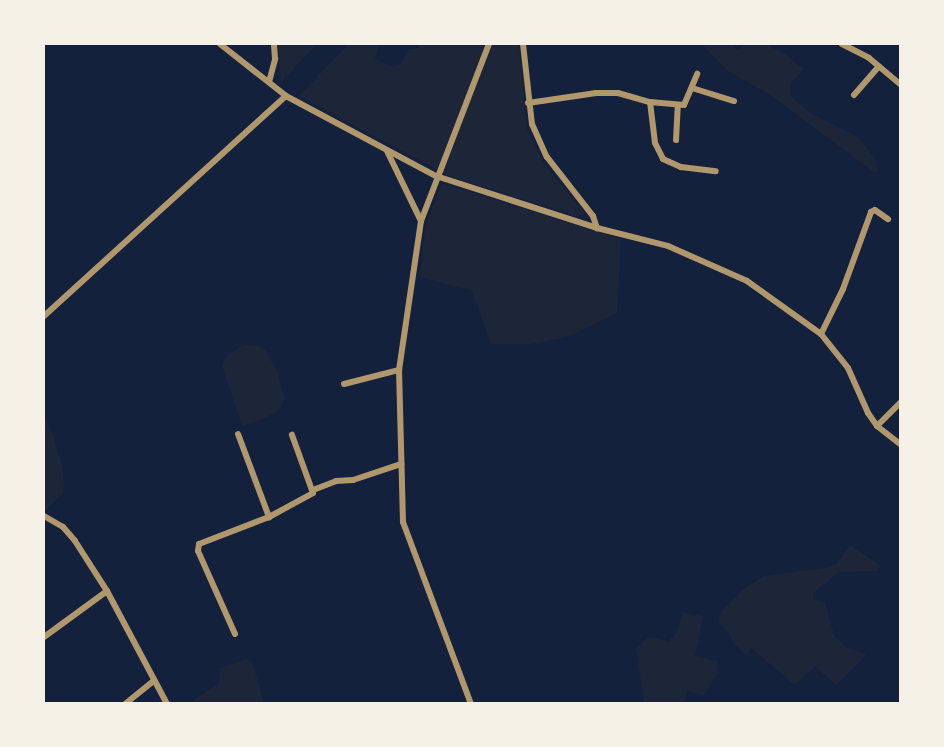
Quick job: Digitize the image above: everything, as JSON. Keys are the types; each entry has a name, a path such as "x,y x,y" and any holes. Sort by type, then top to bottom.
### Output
{"street":[{"path":"220,44 286,96 436,176 597,228 668,246 729,272 821,334 848,368 868,413 877,426 900,444"},
{"path":"269,82 275,58 274,44"},
{"path":"471,704 403,522 399,370 421,221 436,176 489,44"},
{"path":"523,44 532,124 547,157 593,216 597,228"},
{"path":"843,44 879,66 900,84"},
{"path":"854,95 879,66"},
{"path":"528,103 596,93 618,93 650,102 678,105 687,102 697,75"},
{"path":"692,88 734,101"},
{"path":"44,316 286,96"},
{"path":"650,102 655,143 663,159 681,167 716,171"},
{"path":"676,140 678,105"},
{"path":"387,150 421,221"},
{"path":"821,334 843,289 871,212 875,210 888,219"},
{"path":"344,384 399,370"},
{"path":"877,426 900,403"},
{"path":"238,435 268,518"},
{"path":"292,435 313,490"},
{"path":"235,634 198,551 199,543 268,518 309,498 313,490 336,481 354,480 401,464"},
{"path":"44,516 68,532 106,591 167,704"},
{"path":"44,637 106,591"},
{"path":"125,704 153,681"}],"shaded area":[{"path":"278,44 317,44 281,82"},
{"path":"348,44 379,44 375,59 392,67 400,65 409,49 418,48 420,44 519,44 527,130 543,162 585,214 576,216 449,176 299,96"},
{"path":"702,44 731,44 738,51 746,44 766,44 786,55 804,69 791,83 790,95 810,113 858,137 877,161 878,171 874,172 769,94 728,71"},
{"path":"441,183 621,239 617,313 567,337 531,344 491,344 472,291 420,277 425,228"},
{"path":"256,345 265,350 277,371 285,398 280,409 268,417 242,426 222,365 229,353 243,346"},
{"path":"44,418 52,432 62,465 64,484 63,493 46,510 44,509"},
{"path":"850,545 881,566 877,571 839,572 813,593 813,600 825,603 834,635 847,648 865,654 865,657 836,685 815,666 795,685 751,648 746,655 733,643 729,633 719,623 720,613 746,587 764,576 825,568 838,563"},
{"path":"682,612 703,616 695,656 717,661 718,673 704,695 687,691 685,703 644,703 636,648 649,637 669,641 678,631"},
{"path":"245,659 252,661 264,703 189,703 220,683 219,669"}]}
